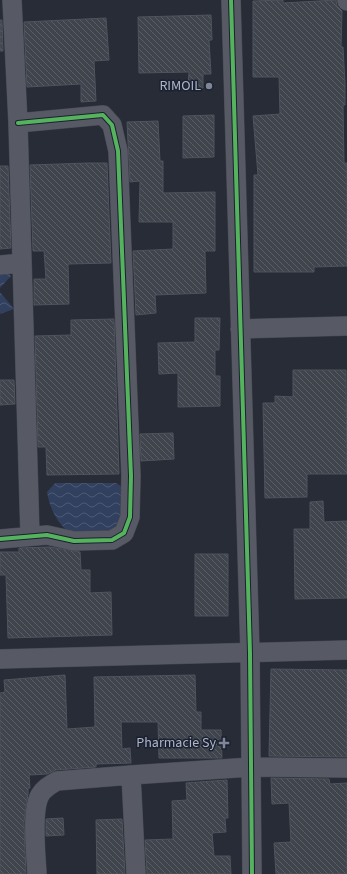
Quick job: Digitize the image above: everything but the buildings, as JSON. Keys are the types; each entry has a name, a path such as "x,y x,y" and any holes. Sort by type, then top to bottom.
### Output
{"street":[{"path":"12,0 18,123 30,536"},
{"path":"231,0 250,653 252,874"},
{"path":"0,539 47,535 74,541 112,540 124,533 130,517 131,476 118,151 112,125 103,115 18,123"},
{"path":"0,265 22,263"},
{"path":"240,329 347,326"},
{"path":"0,659 347,650"},
{"path":"37,874 35,808 40,795 48,786 57,781 131,774 251,767 347,768"},
{"path":"131,774 136,874"}],"water":[{"path":"0,269 6,269 11,276 0,288"},
{"path":"0,292 14,309 0,314"},
{"path":"55,483 116,483 131,493 120,528 93,539 83,538 68,531 56,518 49,501 47,492"}],"cycle path":[{"path":"231,0 250,653 252,874"},
{"path":"0,539 47,535 74,541 112,540 124,533 130,517 131,476 118,151 112,125 103,115 18,123"}],"place":[{"name":"RIMOIL","path":"209,86"},
{"name":"Pharmacie Sy","path":"224,743"}]}
